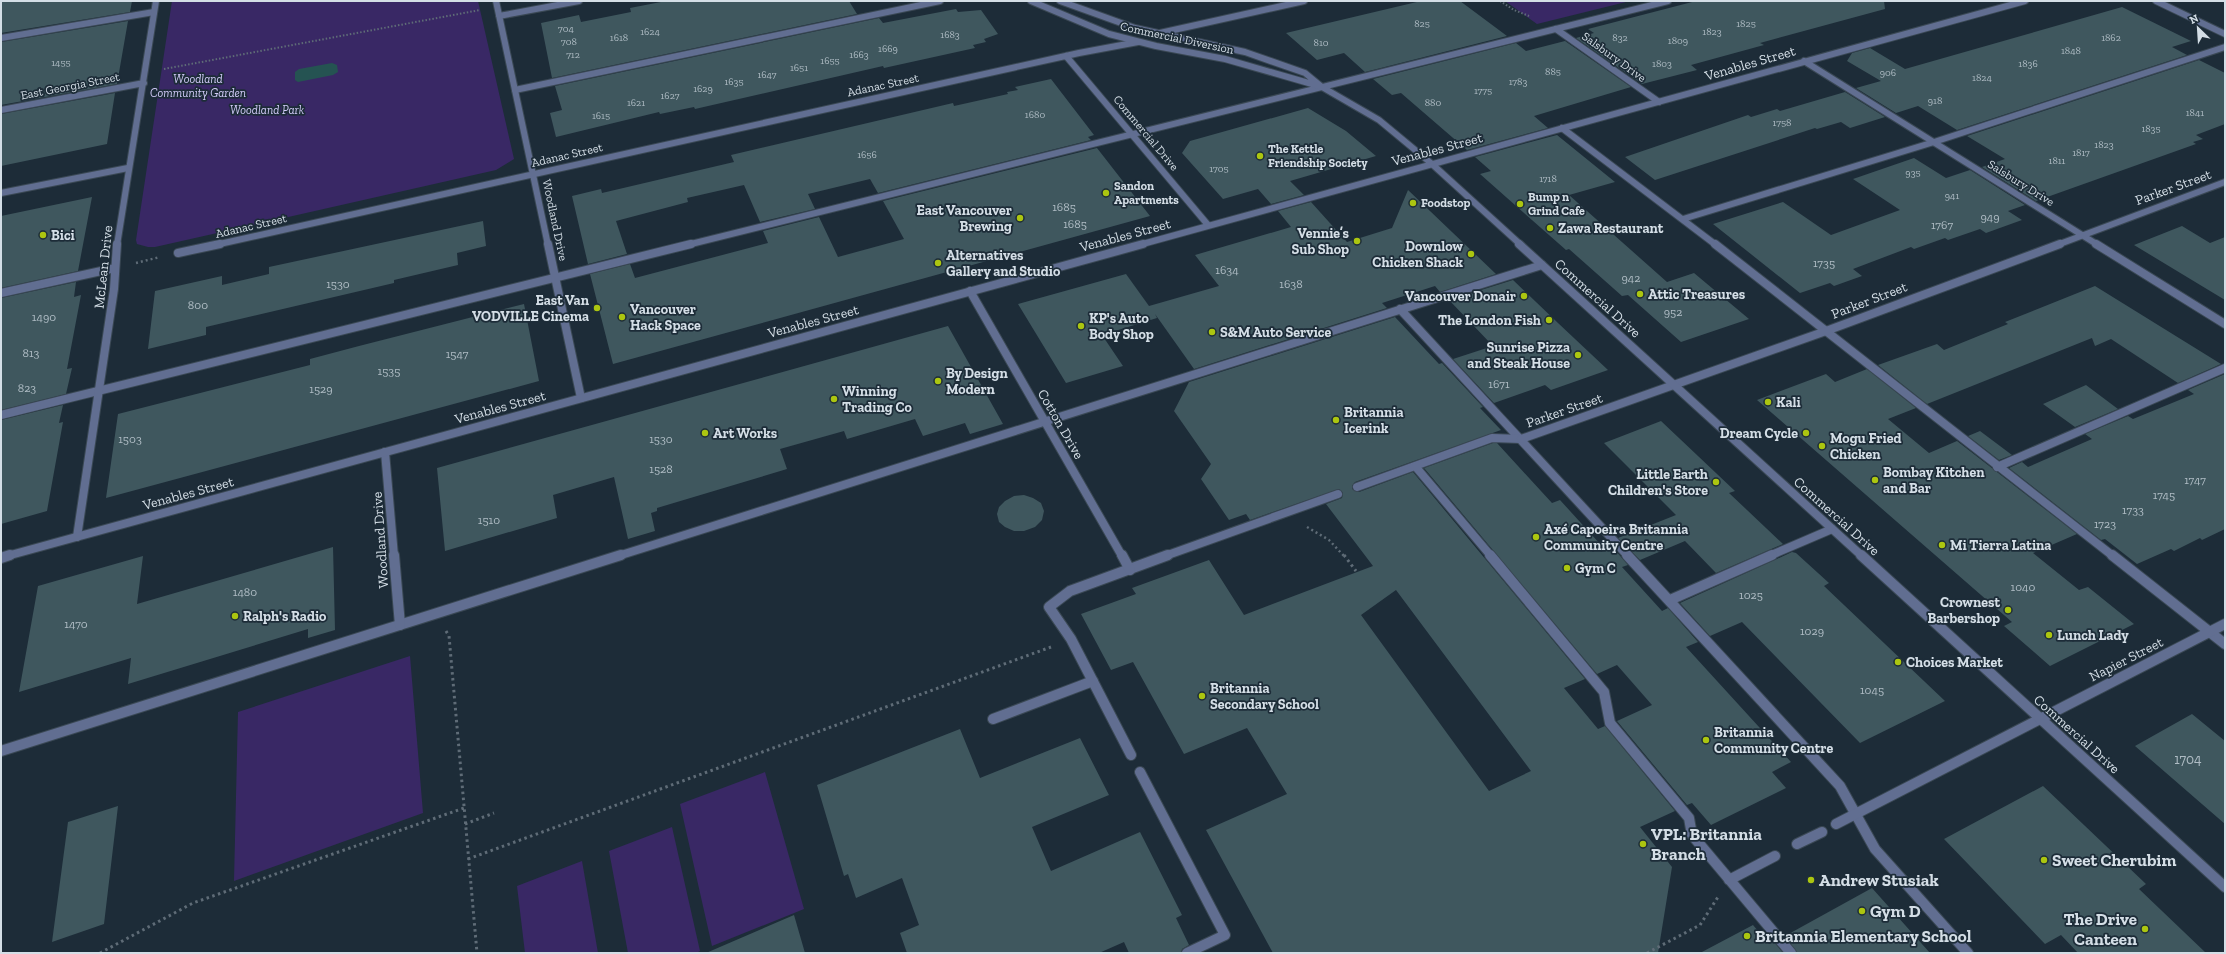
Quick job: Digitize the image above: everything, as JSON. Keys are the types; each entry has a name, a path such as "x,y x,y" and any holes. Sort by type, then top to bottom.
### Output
{"street":[{"name":"McLean Drive","path":"77,537 114,289 115,268 128,168 144,83 156,1"},
{"name":"Woodland Drive","path":"496,1 581,398"},
{"path":"499,16 579,1"},
{"path":"515,90 940,1"},
{"name":"Commercial Diversion","path":"1031,1 1096,30 1138,42 1225,59 1322,87"},
{"name":"Commercial Diversion","path":"1060,1 1115,22 1245,52 1285,64 1305,73 1322,87 1379,120 1432,164"},
{"path":"1160,33 1304,1"},
{"path":"1,415 1668,1"},
{"name":"Venables Street","path":"1,558 2025,1"},
{"path":"2156,1 2225,34"},
{"path":"1,38 154,12"},
{"name":"Salsbury Drive","path":"1556,29 1659,102"},
{"name":"Adanac Street","path":"178,253 1066,56 1138,42"},
{"path":"1683,219 1934,142 2225,47"},
{"name":"Commercial Drive","path":"1066,56 1208,225"},
{"name":"Salsbury Drive","path":"1804,62 2225,324"},
{"name":"East Georgia Street","path":"1,110 144,83"},
{"path":"1562,128 1683,219 1826,330 1997,467 2225,644"},
{"name":"Commercial Drive","path":"1432,164 2225,887"},
{"path":"1,193 128,168"},
{"name":"Parker Street","path":"1521,439 1826,330 2225,182"},
{"path":"1,751 1542,265"},
{"path":"1,293 115,268"},
{"name":"Cotton Drive","path":"970,291 1130,570"},
{"path":"1400,309 1840,786 1875,849 1968,953"},
{"path":"1997,467 2225,368"},
{"path":"1357,487 1492,438 1521,439"},
{"name":"Woodland Drive","path":"385,452 400,625"},
{"path":"1415,466 1604,692 1610,723 1689,818 1692,835 1791,953"},
{"path":"1131,755 1071,639 1049,607 1070,591 1338,494"},
{"path":"1670,600 1832,529"},
{"name":"Napier Street","path":"1836,824 2225,624"},
{"path":"993,719 1093,681"},
{"path":"1140,772 1225,935 1187,953"},
{"path":"1797,844 1822,832"},
{"path":"1729,880 1775,856"}],"path":[{"path":"1500,1 1514,10 1534,18"},
{"path":"162,69 480,10"},
{"path":"115,268 178,253"},
{"path":"1304,526 1320,532 1333,542 1356,571"},
{"path":"434,614 449,636 477,953"},
{"path":"468,859 1071,639"},
{"path":"100,953 193,903 464,808"},
{"path":"465,824 494,813"},
{"path":"1647,953 1700,925 1729,880"}],"green space":[{"name":"Woodland Park","path":"172,1 478,1 514,159 496,170 155,247 137,244 136,240"},
{"path":"1505,1 1630,1 1537,24"},
{"path":"410,656 423,813 234,881 238,712"},
{"path":"765,772 804,909 712,946 680,804"},
{"path":"672,827 700,951 696,953 628,953 609,851"},
{"path":"582,861 598,953 525,953 517,886"}],"shaded area":[{"path":"332,63 337,65 338,72 333,75 298,82 295,80 295,72 299,69"}],"building":[{"path":"1,1 132,1 130,12 1,33"},
{"path":"666,1 849,1 857,14 552,78 541,23 579,15 581,22 631,12 630,8"},
{"path":"1421,1 1460,1 1507,36 1365,72 1344,53 1317,60 1286,33"},
{"path":"1696,1 1884,1 1885,9 1760,43 1764,45 1691,65 1697,70 1642,84 1576,38 1594,33 1588,29"},
{"path":"2122,7 2191,41 2172,47 2187,55 1957,130 1918,106 1896,113 1856,88 1881,81 1847,61 1852,53 1870,48 1905,69"},
{"path":"956,9 958,12 981,10 998,34 984,39 986,42 973,45 975,48 884,68 883,66 695,109 694,107 660,114 659,112 556,137 550,113 562,110 555,86 879,18 883,23"},
{"path":"128,21 117,84 1,105 1,42"},
{"path":"1565,41 1631,87 1534,116 1548,128 1467,150 1401,93 1392,95 1373,79 1516,43 1526,51"},
{"path":"2199,60 2225,73 2225,124 2196,135 2203,139 2193,142 2196,144 2036,201 1982,167 2005,159 1967,136"},
{"path":"1051,79 1094,135 1088,137 1091,140 878,193 870,179 808,194 815,209 760,222 744,185 687,198 688,202 616,221 627,254 588,264 572,196 601,189 602,193 734,162 731,155 953,103 954,106 1008,94 1007,92 1018,90 1015,87"},
{"path":"1845,92 1885,117 1850,128 1841,122 1817,129 1815,128 1655,180 1625,157 1748,115 1751,117 1777,109 1780,111"},
{"path":"115,93 107,144 1,166 1,114"},
{"path":"1308,108 1346,131 1376,156 1290,181 1304,195 1271,204 1258,189 1223,199 1182,153 1190,141"},
{"path":"1557,135 1615,182 1569,195 1667,282 1694,273 1749,319 1681,342 1628,295 1622,296 1569,249 1566,250 1480,174 1491,171 1475,157"},
{"path":"1097,148 1150,216 613,364 590,274 630,264 635,278 768,243 763,231 819,217 838,257 904,239 883,201"},
{"path":"1914,158 1946,178 1970,170 2025,205 2008,211 2022,220 1986,233 1980,229 1948,240 1945,238 1914,249 1911,247 1853,269 1862,276 1834,286 1830,283 1800,293 1713,224 1783,202 1831,235 1900,210 1853,179"},
{"path":"1408,190 1496,274 1440,292 1435,286 1382,303 1387,308 1194,369 1155,314 1157,318 1102,335 1123,366 1066,383 1018,304 1126,274 1149,306 1219,286 1195,255 1291,227 1278,211 1311,202 1347,242 1392,228"},
{"name":"Bici","path":"92,197 78,271 1,288 1,216"},
{"path":"483,221 486,246 457,253 458,265 394,280 394,283 206,327 206,335 148,349 155,291 222,276 222,285 269,274 269,267"},
{"path":"2182,226 2210,243 2225,237 2225,300 2134,245"},
{"path":"1513,280 1608,370 1551,390 1545,385 1494,403 1453,359 1493,346 1449,300"},
{"path":"76,282 74,297 81,295 67,369 72,368 66,394 1,410 1,298"},
{"path":"2095,286 2221,364 2178,383 2111,339 2095,346 2092,338 1927,404 1878,365 1937,344 1944,350 2008,324 2005,322"},
{"path":"524,304 539,381 106,498 118,414 310,365 310,359"},
{"path":"1395,317 1439,364 1442,363 1483,407 1480,408 1501,430 1355,482 1352,489 1359,492 1413,472 1585,679 1564,688 1598,729 1605,726 1675,811 1640,827 1672,867 1658,953 1273,953 1206,830 1287,794 1247,728 1184,754 1133,662 1111,670 1081,614 1136,594 1132,588 1209,560 1244,615 1373,566 1326,504 1342,498 1343,493 1339,489 1250,520 1246,514 1229,520 1201,479 1211,464 1174,411 1189,382","holes":["1396,590 1531,771 1489,791 1361,615"]},
{"path":"948,326 1003,424 970,434 965,423 923,436 915,419 847,439 844,431 780,449 787,469 657,508 657,511 651,513 655,531 628,539 614,477 553,495 557,518 445,551 437,468"},
{"path":"1867,369 1916,408 1888,419 1929,453 1957,441 2077,534 2033,553 2079,590 2088,587 2134,624 2050,666 2004,626 2012,622 1757,400 1826,374 1835,382"},
{"path":"2225,374 2225,529 2202,540 2200,538 2174,551 2171,549 2137,564 2105,539 2101,540 2009,468 2022,462 2028,467 2092,439 2085,434 2128,416 2133,419 2194,394 2188,390"},
{"path":"2086,385 2118,409 2075,427 2043,404"},
{"path":"63,405 59,423 63,422 47,511 1,524 1,420"},
{"path":"1661,421 1735,491 1729,493 1783,544 1716,573 1685,541 1640,560 1618,538 1676,515 1604,443"},
{"path":"1980,431 2012,455 1999,460 1968,436"},
{"path":"1493,443 1497,443 1552,503 1560,500 1601,545 1608,542 1628,565 1622,567 1662,611 1668,608 1698,642 1686,647 1791,762 1772,772 1786,788 1711,825 1692,803 1687,805 1617,721 1652,705 1617,665 1597,674 1424,468"},
{"path":"1024,495 1041,503 1044,511 1042,520 1035,527 1024,531 1014,531 1005,527 999,522 997,514 999,507 1005,501 1014,496"},
{"path":"333,547 335,630 308,638 308,629 128,684 131,658 19,692 38,586 143,556 137,604"},
{"path":"1792,552 1796,553 1829,583 1824,586 1945,701 1860,743 1742,622 1710,636 1680,603"},
{"path":"2192,714 2225,741 2225,824 2135,746"},
{"path":"960,729 980,778 1080,738 1109,795 1032,827 1051,871 1140,832 1182,915 1176,918 1189,945 1182,949 1181,953 1129,953 1124,942 1099,953 907,953 900,933 919,925 902,878 856,898 848,874 844,876 817,785"},
{"path":"2043,786 2146,884 2139,889 2206,953 2078,953 2061,935 2045,944 1944,839"},
{"path":"118,806 104,924 52,942 68,822"},
{"name":"Gym D","path":"1872,888 1930,953 1797,953 1785,936"},
{"path":"794,915 805,953 706,953"},
{"name":"Britannia Elementary School","path":"1753,925 1769,944 1774,942 1783,953 1700,953"}],"place":[{"name":"The Kettle Friendship Society","path":"1260,156"},
{"name":"Sandon Apartments","path":"1106,193"},
{"name":"Foodstop","path":"1413,203"},
{"name":"Bump n Grind Cafe","path":"1520,204"},
{"name":"East Vancouver Brewing","path":"1020,218"},
{"name":"Zawa Restaurant","path":"1550,228"},
{"name":"Bici","path":"43,235"},
{"name":"Vennie’s Sub Shop","path":"1357,241"},
{"name":"Downlow Chicken Shack","path":"1471,254"},
{"name":"Alternatives Gallery and Studio","path":"938,263"},
{"name":"Attic Treasures","path":"1640,294"},
{"name":"Vancouver Donair","path":"1524,296"},
{"name":"East Van VODVILLE Cinema","path":"597,308"},
{"name":"Vancouver Hack Space","path":"622,317"},
{"name":"The London Fish","path":"1549,320"},
{"name":"KP's Auto Body Shop","path":"1081,326"},
{"name":"S&M Auto Service","path":"1212,332"},
{"name":"Sunrise Pizza and Steak House","path":"1578,355"},
{"name":"By Design Modern","path":"938,381"},
{"name":"Winning Trading Co","path":"834,399"},
{"name":"Kali","path":"1768,402"},
{"name":"Britannia Icerink","path":"1336,420"},
{"name":"Art Works","path":"705,433"},
{"name":"Dream Cycle","path":"1806,433"},
{"name":"Mogu Fried Chicken","path":"1822,446"},
{"name":"Bombay Kitchen and Bar","path":"1875,480"},
{"name":"Little Earth Children's Store","path":"1716,482"},
{"name":"Axé Capoeira Britannia Community Centre","path":"1536,537"},
{"name":"Mi Tierra Latina","path":"1942,545"},
{"name":"Gym C","path":"1567,568"},
{"name":"Crownest Barbershop","path":"2008,610"},
{"name":"Ralph's Radio","path":"235,616"},
{"name":"Lunch Lady","path":"2049,635"},
{"name":"Choices Market","path":"1898,662"},
{"name":"Britannia Secondary School","path":"1202,696"},
{"name":"Britannia Community Centre","path":"1706,740"},
{"name":"VPL: Britannia Branch","path":"1643,844"},
{"name":"Sweet Cherubim","path":"2044,860"},
{"name":"Andrew Stusiak","path":"1811,880"},
{"name":"Gym D","path":"1862,911"},
{"name":"The Drive Canteen","path":"2145,929"},
{"name":"Britannia Elementary School","path":"1747,936"}],"park label":[{"name":"Woodland Community Garden","path":"198,86"}]}
